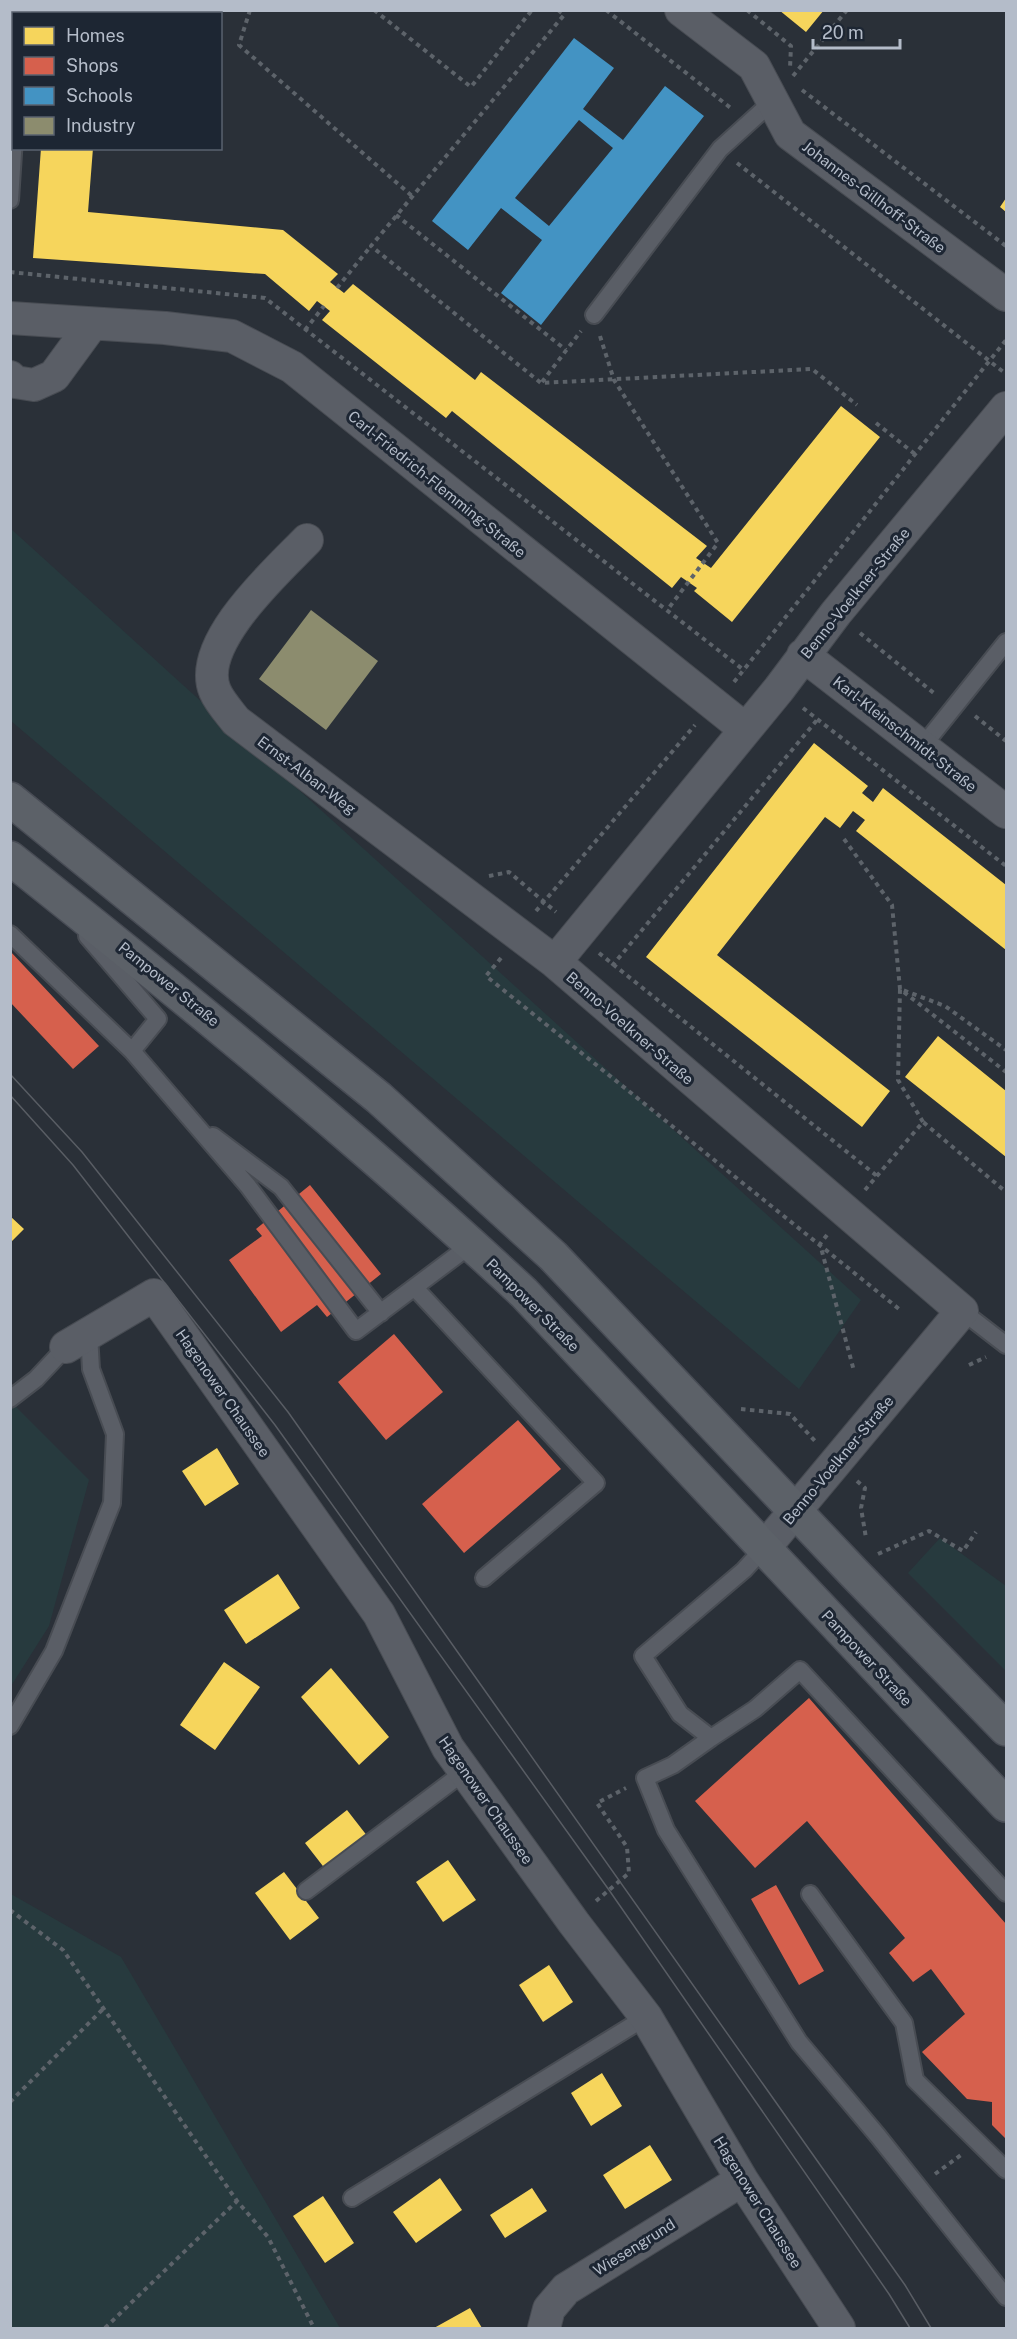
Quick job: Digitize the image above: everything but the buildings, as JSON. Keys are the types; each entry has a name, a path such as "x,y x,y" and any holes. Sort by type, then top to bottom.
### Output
{"main road":[{"path":"10,799 379,1098 544,1248 1006,1729"},
{"name":"Pampower Straße","path":"10,858 209,1015 472,1244 524,1293 1006,1805"}],"street":[{"name":"Johannes-Gillhoff-Straße","path":"681,10 782,90 790,134 1006,295"},
{"name":"Carl-Friedrich-Flemming-Straße","path":"10,318 165,328 232,336 292,367 712,705 745,729"},
{"path":"10,377 15,382 34,385 54,376 92,324"},
{"name":"Benno-Voelkner-Straße","path":"765,1547 962,1311 555,962 779,690 836,613 1006,408"},
{"name":"Ernst-Alban-Weg","path":"307,540 265,583 219,642 213,664 214,690 236,721 555,962"},
{"name":"Karl-Kleinschmidt-Straße","path":"803,655 1006,812"},
{"name":"Hagenower Chaussee","path":"78,1341 154,1294 379,1614 447,1748 574,1923 646,2017 742,2180 839,2328"},
{"name":"Wiesengrund","path":"544,2328 549,2309 566,2289 742,2180"}],"lane":[{"path":"594,315 720,149 782,90"},
{"path":"10,200 13,150"},
{"path":"922,747 1006,642"},
{"path":"42,883 158,1019 132,1051"},
{"path":"10,934 132,1051 248,1186 356,1331 472,1244"},
{"path":"186,1115 281,1187 381,1313"},
{"path":"415,1287 596,1483 484,1578"},
{"path":"962,1311 1006,1344"},
{"path":"10,1399 78,1341 115,1434 112,1503 54,1651 10,1726"},
{"path":"711,1738 680,1714 643,1656 744,1570 765,1547"},
{"path":"1006,1893 800,1670 755,1709 673,1765 645,1779 666,1830 799,2042 1006,2297"},
{"path":"306,1891 464,1772"},
{"path":"810,1894 904,2023 915,2080 1006,2170"},
{"path":"352,2198 646,2017"}],"path":[{"path":"250,10 239,45 412,196"},
{"path":"374,10 471,87 532,10"},
{"path":"337,288 564,15 558,10"},
{"path":"606,10 749,122"},
{"path":"747,10 791,46 782,90"},
{"path":"782,90 847,10"},
{"path":"782,90 1006,246"},
{"path":"720,149 990,359 1006,374"},
{"path":"396,215 566,350"},
{"path":"371,246 541,382 812,369 857,405"},
{"path":"305,330 324,306"},
{"path":"541,382 594,315"},
{"path":"594,315 614,380 718,543 668,609"},
{"path":"899,1309 486,976 544,901 712,705 746,670 1006,340"},
{"path":"876,423 916,455"},
{"path":"836,613 930,692 958,702 1006,741"},
{"path":"779,690 1006,866"},
{"path":"590,993 817,720"},
{"path":"844,839 892,905 900,990 898,1080 923,1122"},
{"path":"900,990 945,1006 1006,1050"},
{"path":"900,990 1006,1072"},
{"path":"574,1923 629,1873 627,1847 597,1803 645,1779"},
{"path":"10,1910 63,1950 237,2201 268,2236 314,2328"},
{"path":"10,2102 104,2008"},
{"path":"916,2185 948,2166 977,2141"},
{"path":"105,2328 237,2201"}],"green space":[{"path":"11,10 57,10 54,12 12,12 11,30"},
{"path":"10,528 861,1300 799,1389 11,721"},
{"path":"11,1402 89,1480 49,1626 11,1686"},
{"path":"940,1538 1006,1586 1006,1671 908,1573"},
{"path":"11,1894 121,1957 340,2328 11,2328"}],"tram line":[{"path":"10,1074 82,1152 288,1412 905,2285 931,2328"},
{"path":"10,1095 73,1165 275,1425 609,1890 889,2294 910,2328"}]}
